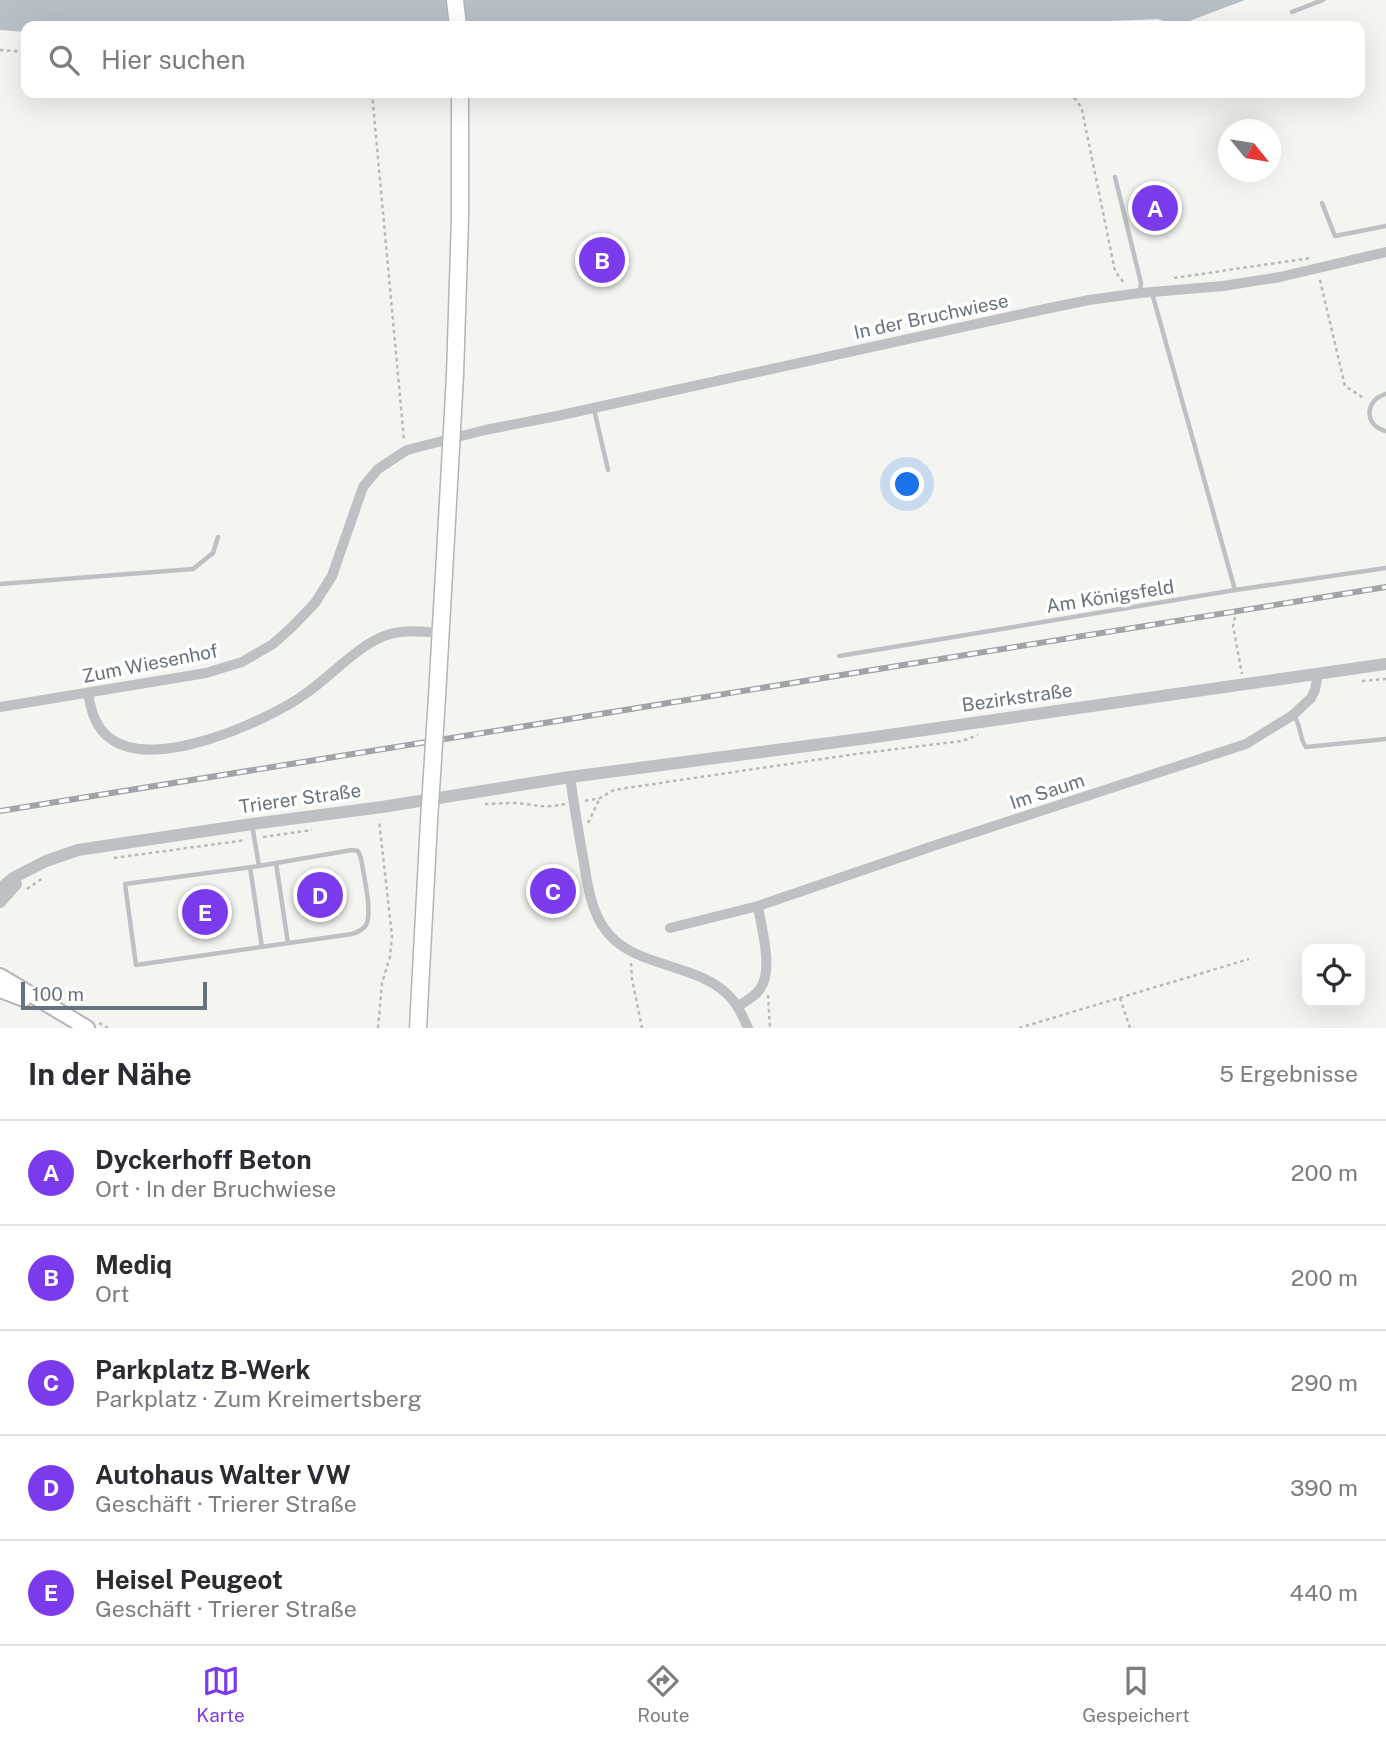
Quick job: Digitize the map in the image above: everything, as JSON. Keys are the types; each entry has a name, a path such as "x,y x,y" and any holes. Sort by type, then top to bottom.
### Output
{"main road":[{"path":"455,0 457,21"},
{"path":"418,1028 454,375 460,218 460,98"},
{"path":"0,976 87,1028"},
{"path":"0,990 64,1015"}],"street":[{"name":"In der Bruchwiese","path":"485,430 1140,288 1152,293 1223,286 1318,270 1386,252"},
{"name":"Zum Wiesenhof","path":"0,707 206,673 242,662 273,644 315,603 332,576 363,487 379,469 407,450 485,430"},
{"path":"88,693 98,725 110,739 121,745 147,751 169,749 217,737 276,711 304,695 369,643 387,635 400,632 440,633"},
{"name":"Bezirkstraße","path":"570,778 1386,664"},
{"name":"Im Saum","path":"670,928 758,906 1236,748 1293,715 1311,698 1318,673"},
{"path":"570,778 586,875 596,915 605,930 616,942 632,952 688,971 725,992 738,1006 748,1028"},
{"name":"Trierer Straße","path":"0,889 13,878 61,855 78,850 570,778"},
{"name":"Trierer Straße","path":"0,902 38,866"},
{"path":"738,1006 762,987 766,965 758,906"}],"lane":[{"path":"1292,12 1322,0"},
{"path":"1115,177 1140,288"},
{"path":"1322,203 1335,236 1386,226"},
{"path":"1152,293 1235,590"},
{"path":"1386,394 1376,398 1369,413 1379,429 1386,431"},
{"path":"594,408 608,470"},
{"path":"0,584 193,569 213,553 218,537"},
{"name":"Am Königsfeld","path":"839,656 1235,590 1386,569"},
{"path":"1293,715 1299,723 1306,747 1386,740"},
{"path":"252,824 259,866"},
{"path":"358,851 369,915 367,924 360,932 352,934 136,965 125,884 276,863 358,851"},
{"path":"276,863 288,943"},
{"path":"250,867 262,947"}],"path":[{"path":"0,50 21,52"},
{"path":"372,98 407,450"},
{"path":"1074,98 1084,118 1115,271 1124,283 1140,288"},
{"path":"1167,279 1313,257"},
{"path":"1318,270 1345,386 1372,403"},
{"path":"1235,617 1233,626 1244,684"},
{"path":"1356,680 1386,679"},
{"path":"480,804 512,803 551,807 600,798 614,790 962,741 981,734"},
{"path":"589,822 600,798"},
{"path":"377,807 392,936 390,957 382,983 379,1028"},
{"path":"110,859 323,828"},
{"path":"23,893 52,872"},
{"path":"632,952 632,979 642,1028"},
{"path":"1019,1028 1249,959"},
{"path":"762,987 768,995 770,1028"},
{"path":"1119,997 1130,1028"}],"shaded area":[{"path":"0,0 1245,0 1189,21 21,21 21,32 0,30"}],"railway":[{"path":"0,811 1386,587"}],"place":[{"name":"Dyckerhoff Beton","path":"1155,208"},
{"name":"Mediq","path":"602,260"},
{"name":"Parkplatz B-Werk","path":"553,891"},
{"name":"Autohaus Walter VW","path":"320,895"},
{"name":"Heisel Peugeot","path":"205,912"}]}
